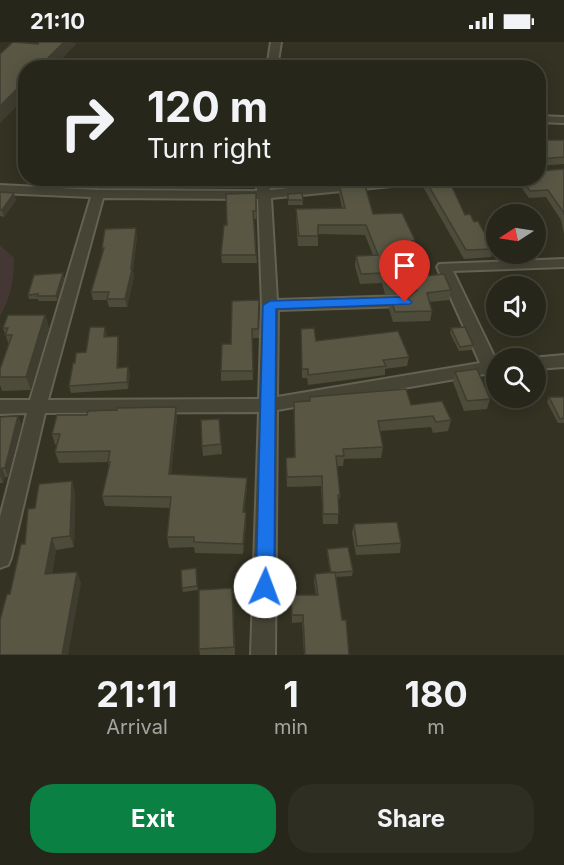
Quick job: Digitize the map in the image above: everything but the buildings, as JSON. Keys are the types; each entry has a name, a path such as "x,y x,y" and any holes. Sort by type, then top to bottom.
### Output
{"street":[{"path":"273,60 276,42"},
{"path":"546,119 564,120"},
{"path":"0,189 98,194 281,186"},
{"path":"262,187 270,305 270,405 263,655"},
{"path":"0,558 37,408 98,194"},
{"path":"486,352 444,267 564,263"},
{"path":"270,305 405,302"},
{"path":"546,362 564,361"},
{"path":"0,407 270,405 486,367"}],"shaded area":[{"path":"0,245 14,258 11,288 0,316"}],"route":[{"path":"265,587 270,305 405,302"}]}
